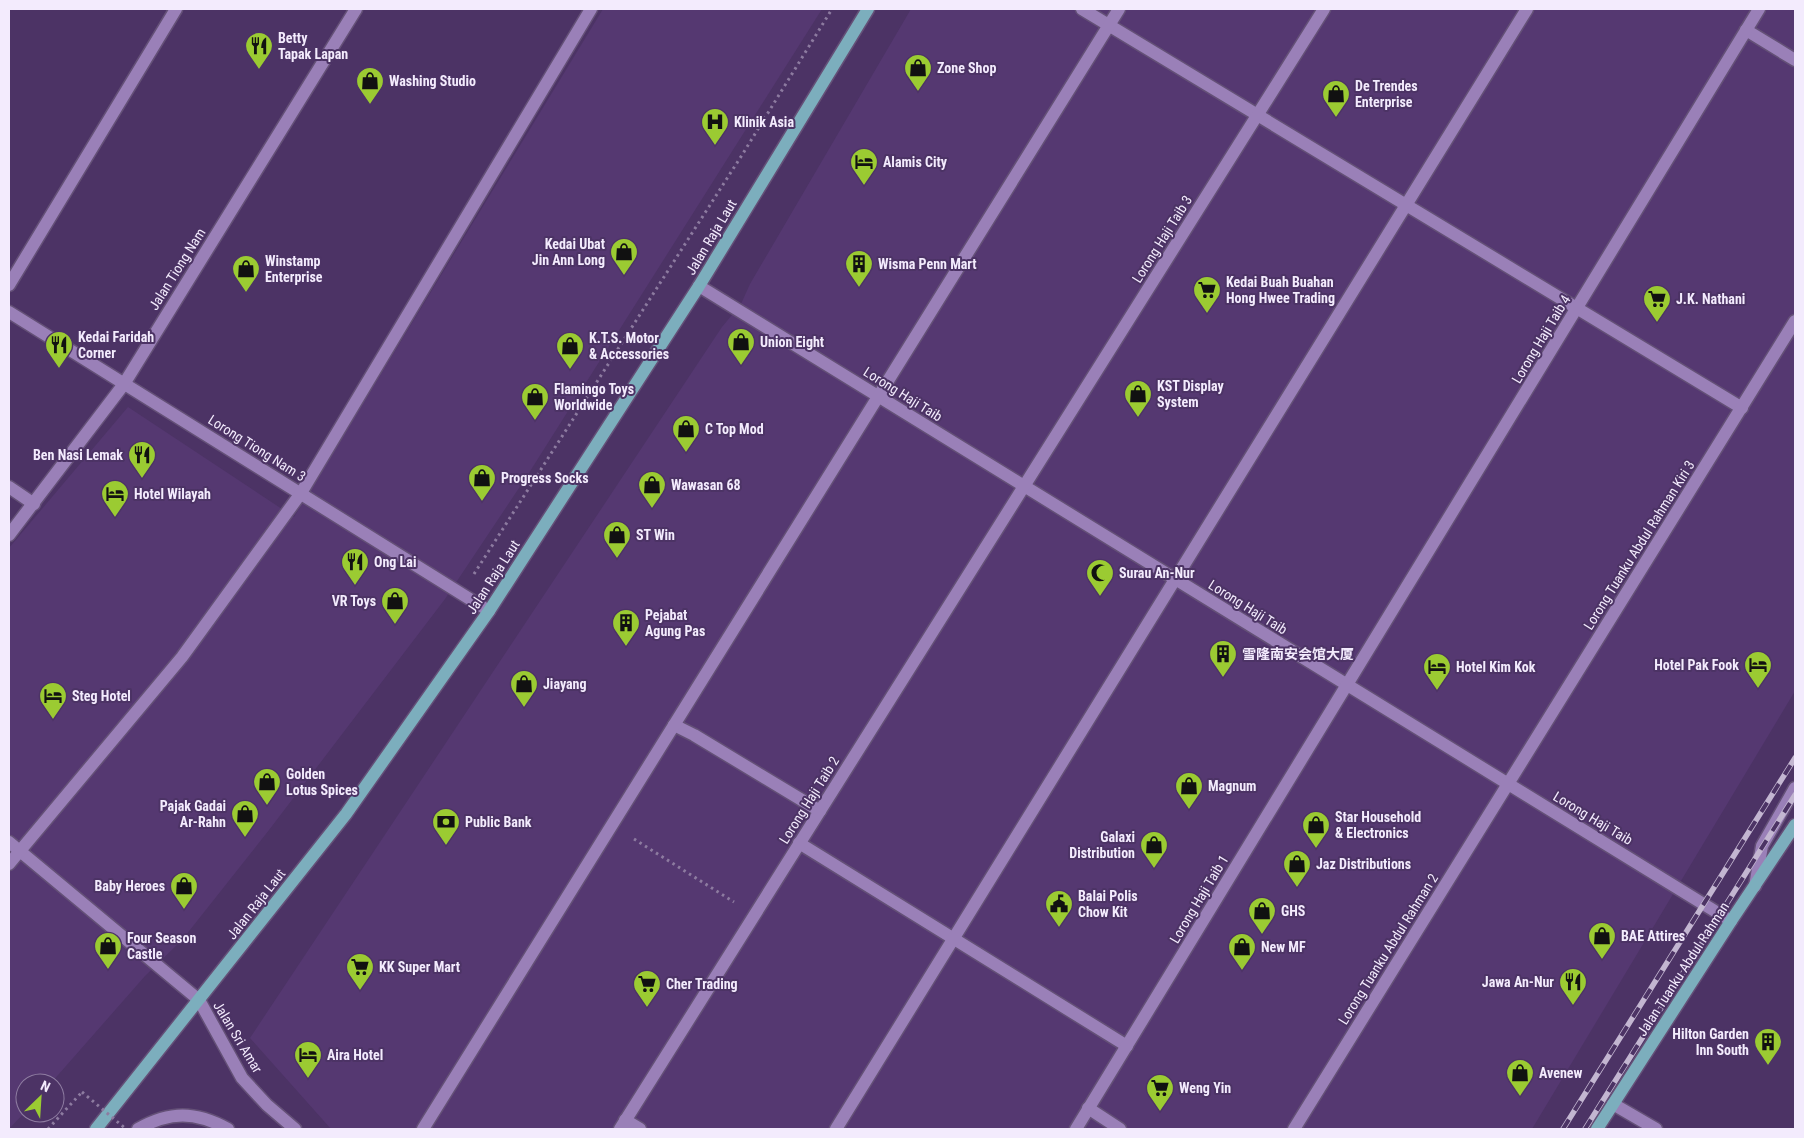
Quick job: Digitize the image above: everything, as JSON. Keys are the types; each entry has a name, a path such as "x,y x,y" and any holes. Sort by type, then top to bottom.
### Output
{"main road":[{"name":"Jalan Raja Laut","path":"96,1129 346,814 489,611 699,286 868,9"},
{"name":"Jalan Tuanku Abdul Rahman","path":"1597,1129 1795,825"}],"street":[{"path":"9,285 176,9"},
{"name":"Jalan Tiong Nam","path":"9,535 124,384 356,9"},
{"path":"9,864 182,657 301,493 590,9"},
{"path":"1082,9 1742,408"},
{"path":"423,1129 1119,9"},
{"name":"Lorong Haji Taib 3","path":"1024,486 1324,9"},
{"path":"836,1129 1527,9"},
{"name":"Lorong Haji Taib 4","path":"1347,685 1759,9"},
{"path":"1746,30 1795,60"},
{"name":"Lorong Haji Taib","path":"699,286 1731,921"},
{"name":"Lorong Tiong Nam 3","path":"9,312 489,611"},
{"name":"Lorong Tuanku Abdul Rahman Kiri 3","path":"1508,784 1795,321"},
{"name":"Lorong Haji Taib 2","path":"622,1125 1024,486"},
{"path":"9,487 34,504"},
{"name":"Lorong Haji Taib 1","path":"1076,1129 1347,685"},
{"path":"674,725 694,735 820,811"},
{"name":"Lorong Tuanku Abdul Rahman 2","path":"1294,1129 1508,784"},
{"path":"1755,887 1762,846 1795,788"},
{"path":"9,842 199,1000"},
{"path":"799,843 1127,1046"},
{"name":"Jalan Sri Amar","path":"199,1000 242,1078 267,1105 295,1129"},
{"path":"1613,1104 1656,1129"},
{"path":"1088,1108 1120,1129"},
{"path":"138,1129 153,1121 177,1115 211,1120 228,1129"},
{"path":"622,1125 640,1129"}],"path":[{"path":"462,594 742,155 832,9"},
{"path":"612,825 737,903"},
{"path":"48,1129 82,1092 126,1129"}],"shaded area":[{"path":"603,9 822,9 527,476 445,599 269,830 182,940 145,976 60,1073 15,1073 15,1123 9,1129 9,548 128,407 294,517"},
{"path":"911,9 1795,9 1795,691 1532,1129 331,1129 250,1038 722,327 741,304 750,284"}],"railway":[{"path":"1563,1129 1795,758"},
{"path":"1585,1129 1795,795"}],"place":[{"name":"Betty Tapak Lapan","path":"259,70"},
{"name":"Zone Shop","path":"918,92"},
{"name":"Washing Studio","path":"370,105"},
{"name":"De Trendes Enterprise","path":"1336,118"},
{"name":"Klinik Asia","path":"715,146"},
{"name":"Alamis City","path":"864,186"},
{"name":"Kedai Ubat Jin Ann Long","path":"624,276"},
{"name":"Wisma Penn Mart","path":"859,288"},
{"name":"Winstamp Enterprise","path":"246,293"},
{"name":"Kedai Buah Buahan Hong Hwee Trading","path":"1207,314"},
{"name":"J.K. Nathani","path":"1657,323"},
{"name":"Union Eight","path":"741,366"},
{"name":"Kedai Faridah Corner","path":"59,369"},
{"name":"K.T.S. Motor & Accessories","path":"570,370"},
{"name":"KST Display System","path":"1138,418"},
{"name":"Flamingo Toys Worldwide","path":"535,421"},
{"name":"C Top Mod","path":"686,453"},
{"name":"Ben Nasi Lemak","path":"142,479"},
{"name":"Progress Socks","path":"482,502"},
{"name":"Wawasan 68","path":"652,509"},
{"name":"Hotel Wilayah","path":"115,518"},
{"name":"ST Win","path":"617,559"},
{"name":"Ong Lai","path":"355,586"},
{"name":"Surau An-Nur","path":"1100,597"},
{"name":"VR Toys","path":"395,625"},
{"name":"Pejabat Agung Pas","path":"626,647"},
{"name":"雪隆南安会馆大厦","path":"1223,678"},
{"name":"Hotel Pak Fook","path":"1758,689"},
{"name":"Hotel Kim Kok","path":"1437,691"},
{"name":"Jiayang","path":"524,708"},
{"name":"Steg Hotel","path":"53,720"},
{"name":"Golden Lotus Spices","path":"267,806"},
{"name":"Magnum","path":"1189,810"},
{"name":"Pajak Gadai Ar-Rahn","path":"245,838"},
{"name":"Public Bank","path":"446,846"},
{"name":"Star Household & Electronics","path":"1316,849"},
{"name":"Galaxi Distribution","path":"1154,869"},
{"name":"Jaz Distributions","path":"1297,888"},
{"name":"Baby Heroes","path":"184,910"},
{"name":"Balai Polis Chow Kit","path":"1059,928"},
{"name":"GHS","path":"1262,935"},
{"name":"BAE Attires","path":"1602,960"},
{"name":"Four Season Castle","path":"108,970"},
{"name":"New MF","path":"1242,971"},
{"name":"KK Super Mart","path":"360,991"},
{"name":"Jawa An-Nur","path":"1573,1006"},
{"name":"Cher Trading","path":"647,1008"},
{"name":"Hilton Garden Inn South","path":"1768,1066"},
{"name":"Aira Hotel","path":"308,1079"},
{"name":"Avenew","path":"1520,1097"},
{"name":"Weng Yin","path":"1160,1112"}]}
